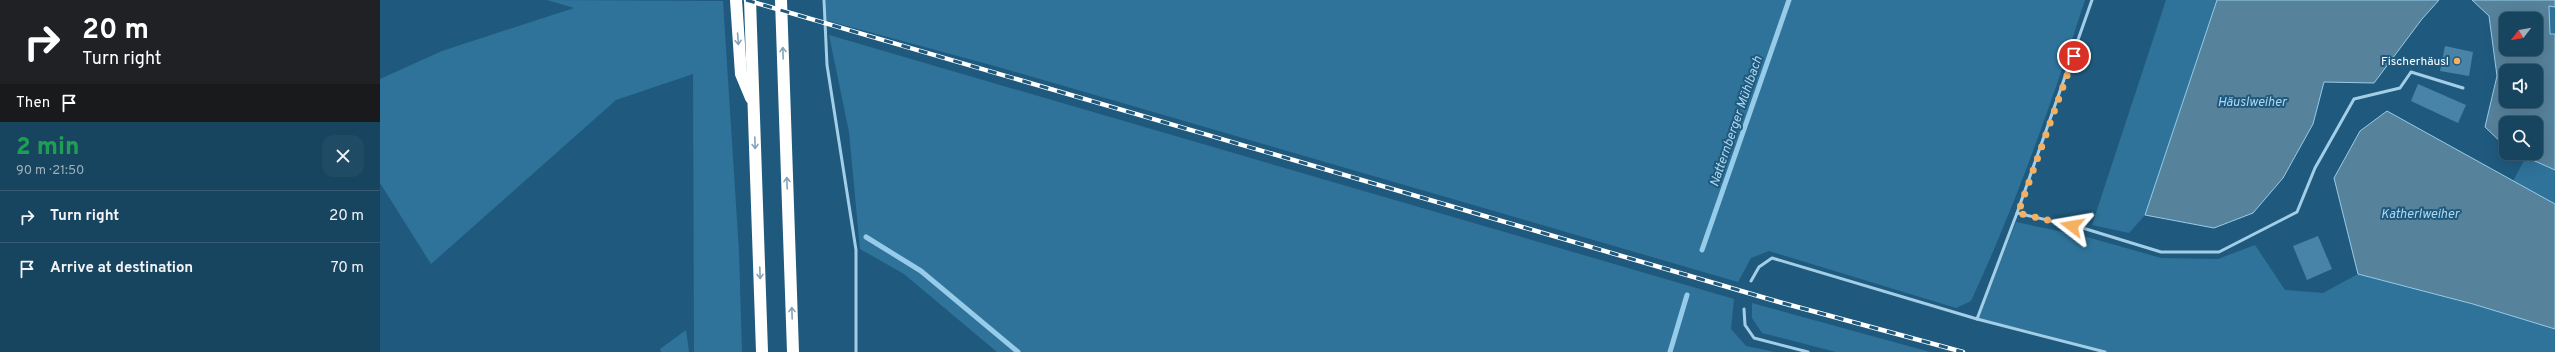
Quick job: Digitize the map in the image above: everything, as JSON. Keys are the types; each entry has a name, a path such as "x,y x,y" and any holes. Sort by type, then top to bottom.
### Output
{"highway":[{"path":"736,0 741,74 754,104"},
{"path":"750,0 762,352"},
{"path":"781,0 793,352"}],"lane":[{"path":"824,0 827,65 856,250 856,352"},
{"path":"1977,319 2018,213 2092,0"},
{"path":"2018,213 2086,229 2161,252 2219,252 2297,212 2315,168 2354,99 2400,88 2411,72 2463,88"},
{"path":"1752,281 1759,267 1772,258 1977,319 2105,352"},
{"path":"1744,309 1745,325 1754,338 1808,352"}],"shaded area":[{"path":"547,0 723,1 739,252 742,352 694,352 693,74 616,100 431,264 380,183 380,79 442,51 574,8"},
{"path":"826,0 2085,0 2060,76 2003,227 1971,301 1956,308 1769,251 1751,258 1738,282 1002,68 825,20"},
{"path":"2166,0 2217,0 2145,215 2129,233 2092,225"},
{"path":"2549,5 2555,7 2555,34 2550,34"},
{"path":"829,35 1734,299 1731,329 1746,346 1775,352 997,352 904,274 860,249 849,132"},
{"path":"2524,160 2533,160 2555,170 2555,204 2513,181"},
{"path":"2016,222 2087,237 2161,258 2218,259 2255,245 2285,290 2323,293 2358,274 2473,304 2555,329 2555,352 2105,352 1977,319"},
{"path":"1752,303 1930,352 1836,352 1762,333 1752,318"},
{"path":"686,330 689,352 661,352 660,349"}],"water":[{"name":"Häuslweiher","path":"2217,0 2439,0 2422,19 2374,83 2324,82 2313,124 2283,178 2253,213 2214,228 2145,215"},
{"path":"2472,0 2555,0 2555,7 2549,6 2550,34 2555,34 2555,170 2533,160 2543,160 2543,116 2499,116 2499,140 2485,127 2497,76 2489,16"},
{"name":"Katherlweiher","path":"2387,111 2555,204 2555,329 2473,304 2358,274 2334,178 2360,131"}],"building":[{"name":"Fischerhäusl","path":"2445,46 2473,52 2469,76 2440,71"},
{"path":"2418,84 2466,105 2458,123 2411,101"},
{"path":"2318,236 2332,269 2307,280 2293,246"}],"waterway":[{"name":"Natternberger Mühlbach","path":"1702,250 1789,0"},
{"path":"866,237 921,271 1018,352"},
{"name":"Natternberger Mühlbach","path":"1670,352 1687,295"}],"railway":[{"path":"746,0 1779,302 1963,352"}],"place":[{"name":"Fischerhäusl","path":"2457,61"}],"route":[{"path":"2072,226 2018,213 2074,56"}]}
